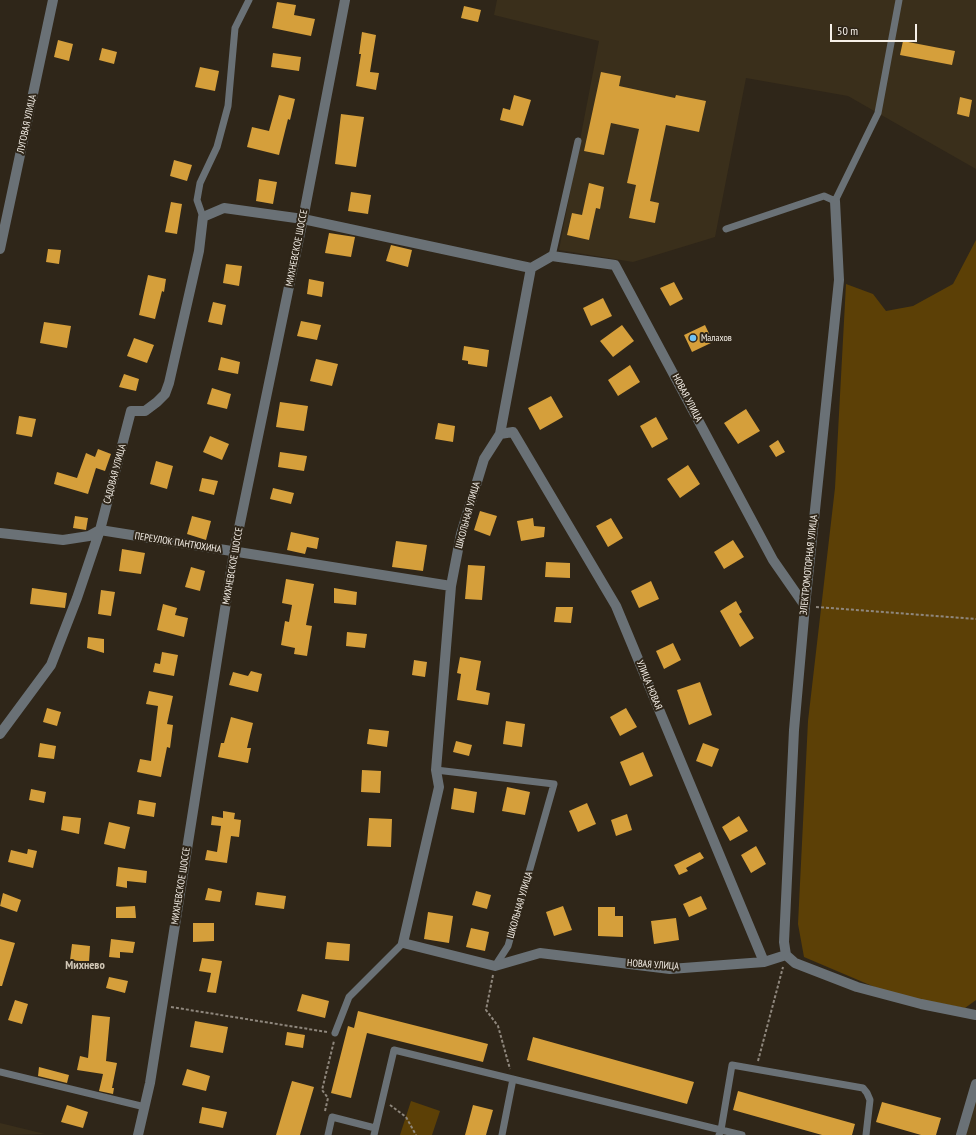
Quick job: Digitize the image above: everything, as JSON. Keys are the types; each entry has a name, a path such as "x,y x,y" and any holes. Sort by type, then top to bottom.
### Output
{"street":[{"name":"ЛУГОВАЯ УЛИЦА","path":"0,249 53,0"},
{"name":"МИХНЕВСКОЕ ШОССЕ","path":"138,1135 150,1083 234,552 303,219 345,0"},
{"name":"ЭЛЕКТРОМОТОРНАЯ УЛИЦА","path":"786,955 784,942 794,730 805,606 839,280 836,201"},
{"path":"203,217 224,208 303,219 531,268 552,256"},
{"name":"САДОВАЯ УЛИЦА","path":"0,734 51,665 77,598 100,530 131,411 145,411 165,394 169,383 199,251 203,217"},
{"name":"НОВАЯ УЛИЦА","path":"552,256 615,265 773,560 805,606"},
{"name":"ШКОЛЬНАЯ УЛИЦА","path":"403,943 438,787 436,770 451,586 461,534 484,459 500,434 531,268"},
{"name":"УЛИЦА НОВАЯ","path":"500,434 513,432 616,606 764,962"},
{"path":"0,533 63,540 89,536 100,530"},
{"name":"ПЕРЕУЛОК ПАНТЮХИНА","path":"100,530 451,586"},
{"path":"403,943 495,966"},
{"name":"НОВАЯ УЛИЦА","path":"495,966 540,953 670,969 764,962 786,955"},
{"path":"786,955 795,963 857,987 921,1004 976,1015"},
{"path":"962,1135 976,1084"}],"lane":[{"path":"203,217 197,200 200,183 217,147 228,106 235,28 249,0"},
{"path":"726,229 824,196 836,201 878,113 899,0"},
{"path":"552,256 578,141"},
{"name":"ШКОЛЬНАЯ УЛИЦА","path":"436,770 554,784 508,946 495,966"},
{"path":"335,1033 349,997 403,943"},
{"path":"328,1135 332,1118 375,1132 394,1050 720,1132 742,1135"},
{"path":"720,1132 732,1065 863,1088 870,1100 866,1135"},
{"path":"0,1072 145,1107"},
{"path":"502,1135 513,1079"}],"path":[{"path":"805,606 976,619"},
{"path":"756,1070 786,955"},
{"path":"495,966 486,1010 498,1026 513,1079"},
{"path":"162,1006 335,1033 322,1090 328,1098 324,1115 332,1118"},
{"path":"382,1099 406,1117 416,1135"}],"shaded area":[{"path":"497,0 976,0 976,169 848,96 746,78 715,237 633,262 559,250 599,41 494,15"},
{"path":"976,240 976,1000 965,1008 891,994 804,957 798,924 808,721 835,488 846,284 873,294 886,311 913,306 953,284"},
{"path":"976,1090 976,1135 964,1135"},
{"path":"411,1101 440,1111 432,1135 400,1135"},
{"path":"0,1123 45,1134 0,1135"}],"building":[{"path":"277,2 296,5 294,15 315,19 311,36 272,28"},
{"path":"464,6 481,10 478,22 461,18"},
{"path":"362,32 376,35 370,72 379,73 376,90 356,86 361,54 359,54"},
{"path":"58,40 73,44 69,61 54,57"},
{"path":"903,41 955,51 952,65 900,55"},
{"path":"102,48 117,52 114,64 99,60"},
{"path":"273,53 301,57 299,71 271,67"},
{"path":"200,67 219,71 215,91 195,87"},
{"path":"601,72 621,76 619,86 675,98 676,95 706,101 699,132 666,125 650,201 659,203 655,223 629,218 636,185 627,183 639,129 611,123 604,155 584,151"},
{"path":"279,95 295,99 290,120 288,119 279,155 247,147 252,127 269,131"},
{"path":"514,95 531,100 523,126 500,120 503,108 510,110"},
{"path":"960,97 972,100 969,117 957,114"},
{"path":"341,114 364,117 356,167 335,164"},
{"path":"174,160 192,165 187,181 170,176"},
{"path":"259,179 277,182 273,204 256,201"},
{"path":"589,183 604,187 600,209 596,208 589,240 567,235 572,213 582,215"},
{"path":"351,192 371,195 368,214 348,211"},
{"path":"171,202 182,204 177,234 165,232"},
{"path":"329,233 355,237 351,257 325,253"},
{"path":"391,245 412,250 408,267 386,261"},
{"path":"48,249 61,250 59,264 46,262"},
{"path":"226,264 242,266 239,286 223,283"},
{"path":"148,275 166,279 164,292 162,291 155,319 139,315"},
{"path":"309,279 324,282 322,297 307,294"},
{"path":"674,282 683,299 670,306 660,288"},
{"path":"603,298 612,316 591,326 583,308"},
{"path":"213,302 226,305 222,325 208,322"},
{"path":"301,321 321,325 317,340 297,336"},
{"path":"44,322 71,326 67,348 40,343"},
{"path":"622,325 634,341 613,357 600,341"},
{"path":"705,325 713,342 692,352 684,335"},
{"path":"134,338 154,345 147,363 127,356"},
{"path":"464,346 489,350 487,367 468,364 468,361 462,360"},
{"path":"221,357 240,362 238,374 218,370"},
{"path":"316,359 338,364 332,386 310,381"},
{"path":"630,365 640,382 618,396 608,380"},
{"path":"124,374 139,379 136,391 119,387"},
{"path":"212,388 231,394 227,409 207,404"},
{"path":"551,396 563,417 540,430 528,408"},
{"path":"280,402 308,406 304,431 276,427"},
{"path":"746,409 760,431 738,444 724,423"},
{"path":"19,416 36,419 32,437 16,434"},
{"path":"656,417 668,439 652,448 640,426"},
{"path":"438,423 455,426 453,442 435,439"},
{"path":"210,436 229,444 222,460 203,452"},
{"path":"778,440 785,452 776,457 769,446"},
{"path":"98,449 111,454 105,471 96,468 88,494 54,484 57,472 77,478 86,453 95,457"},
{"path":"280,452 307,456 304,471 278,467"},
{"path":"156,461 173,466 167,489 150,484"},
{"path":"688,465 700,484 680,498 667,479"},
{"path":"202,478 218,481 214,495 199,491"},
{"path":"273,488 294,493 291,504 270,499"},
{"path":"480,511 497,516 490,536 474,530"},
{"path":"75,516 88,518 86,530 73,528"},
{"path":"192,516 211,521 206,540 187,534"},
{"path":"533,518 534,526 545,527 544,537 521,541 517,521"},
{"path":"611,518 623,538 608,547 596,526"},
{"path":"291,532 319,538 317,549 307,547 305,554 287,550"},
{"path":"733,540 744,557 724,569 714,552"},
{"path":"396,541 427,545 423,571 392,567"},
{"path":"122,549 145,553 141,574 119,571"},
{"path":"546,562 570,563 570,578 545,577"},
{"path":"468,565 485,566 482,600 465,599"},
{"path":"191,567 205,571 200,591 185,587"},
{"path":"286,579 314,584 306,625 312,626 307,656 294,654 295,648 281,645 285,621 289,622 292,605 282,603"},
{"path":"651,581 659,599 639,608 631,591"},
{"path":"32,588 67,593 65,608 30,604"},
{"path":"334,588 357,592 356,605 334,603"},
{"path":"101,590 115,592 111,616 98,614"},
{"path":"736,601 742,612 739,614 754,638 740,647 720,611"},
{"path":"163,604 177,608 175,615 188,618 184,637 157,630"},
{"path":"556,607 573,607 571,623 554,622"},
{"path":"347,632 367,634 365,648 346,646"},
{"path":"88,637 104,639 104,653 87,648"},
{"path":"673,643 681,660 664,669 656,651"},
{"path":"162,652 178,655 174,676 153,672 155,663 160,664"},
{"path":"460,657 481,661 476,690 490,693 488,705 457,700 461,674 457,673"},
{"path":"414,660 427,662 425,677 412,675"},
{"path":"251,671 262,674 258,692 229,685 233,672 248,676"},
{"path":"700,682 712,715 689,725 677,690"},
{"path":"149,691 173,696 167,724 173,725 170,748 167,747 161,777 137,772 140,759 151,761 158,706 146,704"},
{"path":"47,708 61,712 57,726 43,722"},
{"path":"626,708 637,727 620,736 610,717"},
{"path":"231,717 253,723 247,748 251,748 248,763 218,757 221,743 224,743"},
{"path":"506,721 525,724 522,747 503,744"},
{"path":"369,729 389,731 387,747 367,744"},
{"path":"456,741 472,745 469,756 453,752"},
{"path":"40,743 56,746 54,759 38,757"},
{"path":"703,743 719,749 712,767 696,761"},
{"path":"643,752 653,776 630,786 620,762"},
{"path":"362,770 381,771 380,793 361,792"},
{"path":"507,787 530,792 525,815 502,811"},
{"path":"454,788 477,792 474,813 451,809"},
{"path":"31,789 46,792 44,803 29,800"},
{"path":"139,800 156,803 154,817 137,814"},
{"path":"587,803 596,824 578,832 569,811"},
{"path":"223,811 235,813 234,819 241,820 239,837 231,836 227,863 205,860 207,850 217,852 221,826 211,825 212,816 223,818"},
{"path":"627,814 632,830 616,836 611,820"},
{"path":"63,816 81,818 79,834 61,830"},
{"path":"739,816 748,831 730,841 722,827"},
{"path":"369,818 392,819 391,847 367,846"},
{"path":"109,822 130,827 125,849 104,844"},
{"path":"756,846 766,864 751,873 741,855"},
{"path":"28,849 37,851 33,868 8,862 11,850 27,854"},
{"path":"700,852 704,858 686,868 688,871 679,875 674,865"},
{"path":"118,867 147,871 146,883 127,881 127,888 116,886"},
{"path":"208,888 222,891 220,902 205,900"},
{"path":"476,891 491,895 487,909 472,905"},
{"path":"257,892 286,896 284,909 255,905"},
{"path":"3,893 21,900 17,912 0,906"},
{"path":"701,896 707,909 689,917 683,904"},
{"path":"135,906 136,918 116,918 116,907"},
{"path":"563,906 572,930 554,936 546,912"},
{"path":"598,907 615,907 615,916 623,916 623,937 598,936"},
{"path":"428,912 453,916 449,943 424,939"},
{"path":"676,918 679,940 654,944 651,921"},
{"path":"193,923 214,923 214,941 193,942"},
{"path":"471,928 489,932 485,951 466,947"},
{"path":"0,939 15,943 2,986 0,986"},
{"path":"111,939 135,942 133,953 120,952 120,958 109,957"},
{"path":"327,942 350,944 349,961 325,959"},
{"path":"72,944 90,946 89,962 70,960"},
{"path":"202,958 222,961 216,993 207,992 211,973 199,971"},
{"path":"109,977 128,981 125,993 106,988"},
{"path":"302,994 329,1001 325,1018 297,1011"},
{"path":"15,1000 28,1004 22,1024 8,1020"},
{"path":"358,1011 488,1044 483,1062 367,1033 351,1098 331,1093 348,1026 354,1028"},
{"path":"92,1015 110,1017 106,1061 117,1063 112,1088 114,1088 113,1094 99,1091 103,1074 77,1070 80,1056 88,1058"},
{"path":"195,1021 228,1027 223,1053 190,1047"},
{"path":"287,1032 305,1035 303,1048 285,1045"},
{"path":"533,1037 694,1082 687,1104 527,1060"},
{"path":"39,1067 69,1075 67,1083 38,1076"},
{"path":"187,1069 210,1076 206,1091 182,1085"},
{"path":"292,1081 314,1087 300,1135 276,1135"},
{"path":"738,1091 855,1124 852,1135 822,1135 733,1110"},
{"path":"882,1102 941,1118 936,1135 921,1135 876,1122"},
{"path":"67,1105 88,1112 83,1128 61,1122"},
{"path":"473,1105 493,1110 486,1135 465,1135"},
{"path":"202,1107 227,1112 223,1128 199,1123"}],"place":[{"name":"Малахов","path":"693,338"}],"district":[{"name":"Михнево","path":"85,966"}]}
